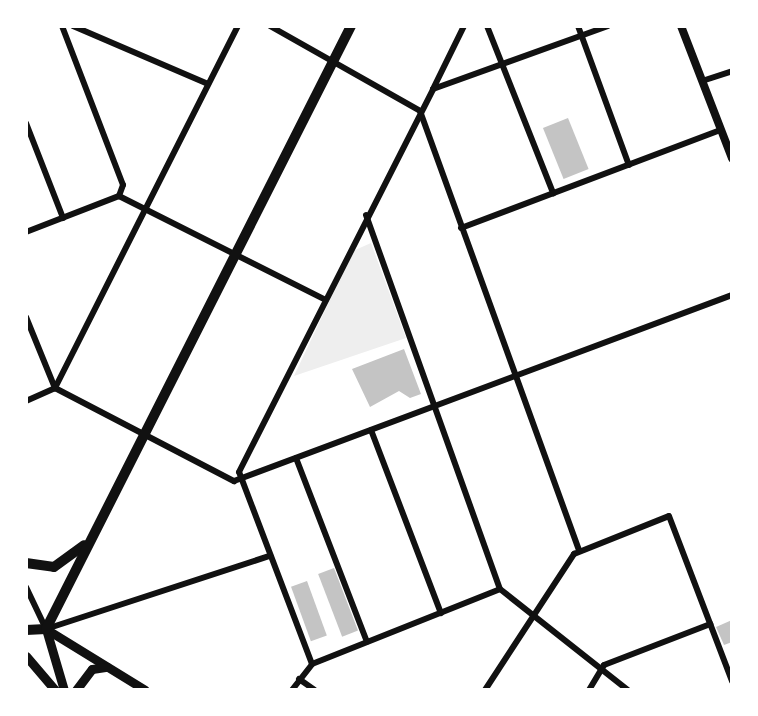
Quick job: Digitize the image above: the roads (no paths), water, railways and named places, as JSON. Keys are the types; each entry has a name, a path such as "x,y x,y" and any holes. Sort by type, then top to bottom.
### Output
{"main road":[{"path":"64,690 46,629 141,432 351,26"},
{"path":"26,563 54,567 89,540"},
{"path":"26,630 46,629 145,690"},
{"path":"26,656 55,690"},
{"path":"76,690 92,669 109,667"}],"street":[{"path":"62,26 123,185 119,196"},
{"path":"73,26 208,84"},
{"path":"26,401 55,388 237,26"},
{"path":"270,26 420,111 579,550"},
{"path":"312,664 241,478 324,299 464,26"},
{"path":"487,26 553,193"},
{"path":"578,26 629,165"},
{"path":"433,89 608,26"},
{"path":"681,26 732,158"},
{"path":"702,81 732,71"},
{"path":"26,123 63,218"},
{"path":"461,228 721,130"},
{"path":"26,232 119,196 324,299"},
{"path":"366,215 499,589 604,665 628,690"},
{"path":"26,317 55,388 234,481 732,295"},
{"path":"370,430 441,613"},
{"path":"296,458 367,642"},
{"path":"485,690 532,614 579,550 669,516 732,681"},
{"path":"26,587 46,629 270,556"},
{"path":"292,690 312,664 499,589"},
{"path":"589,690 604,665 710,624"},
{"path":"299,680 316,690"}]}
